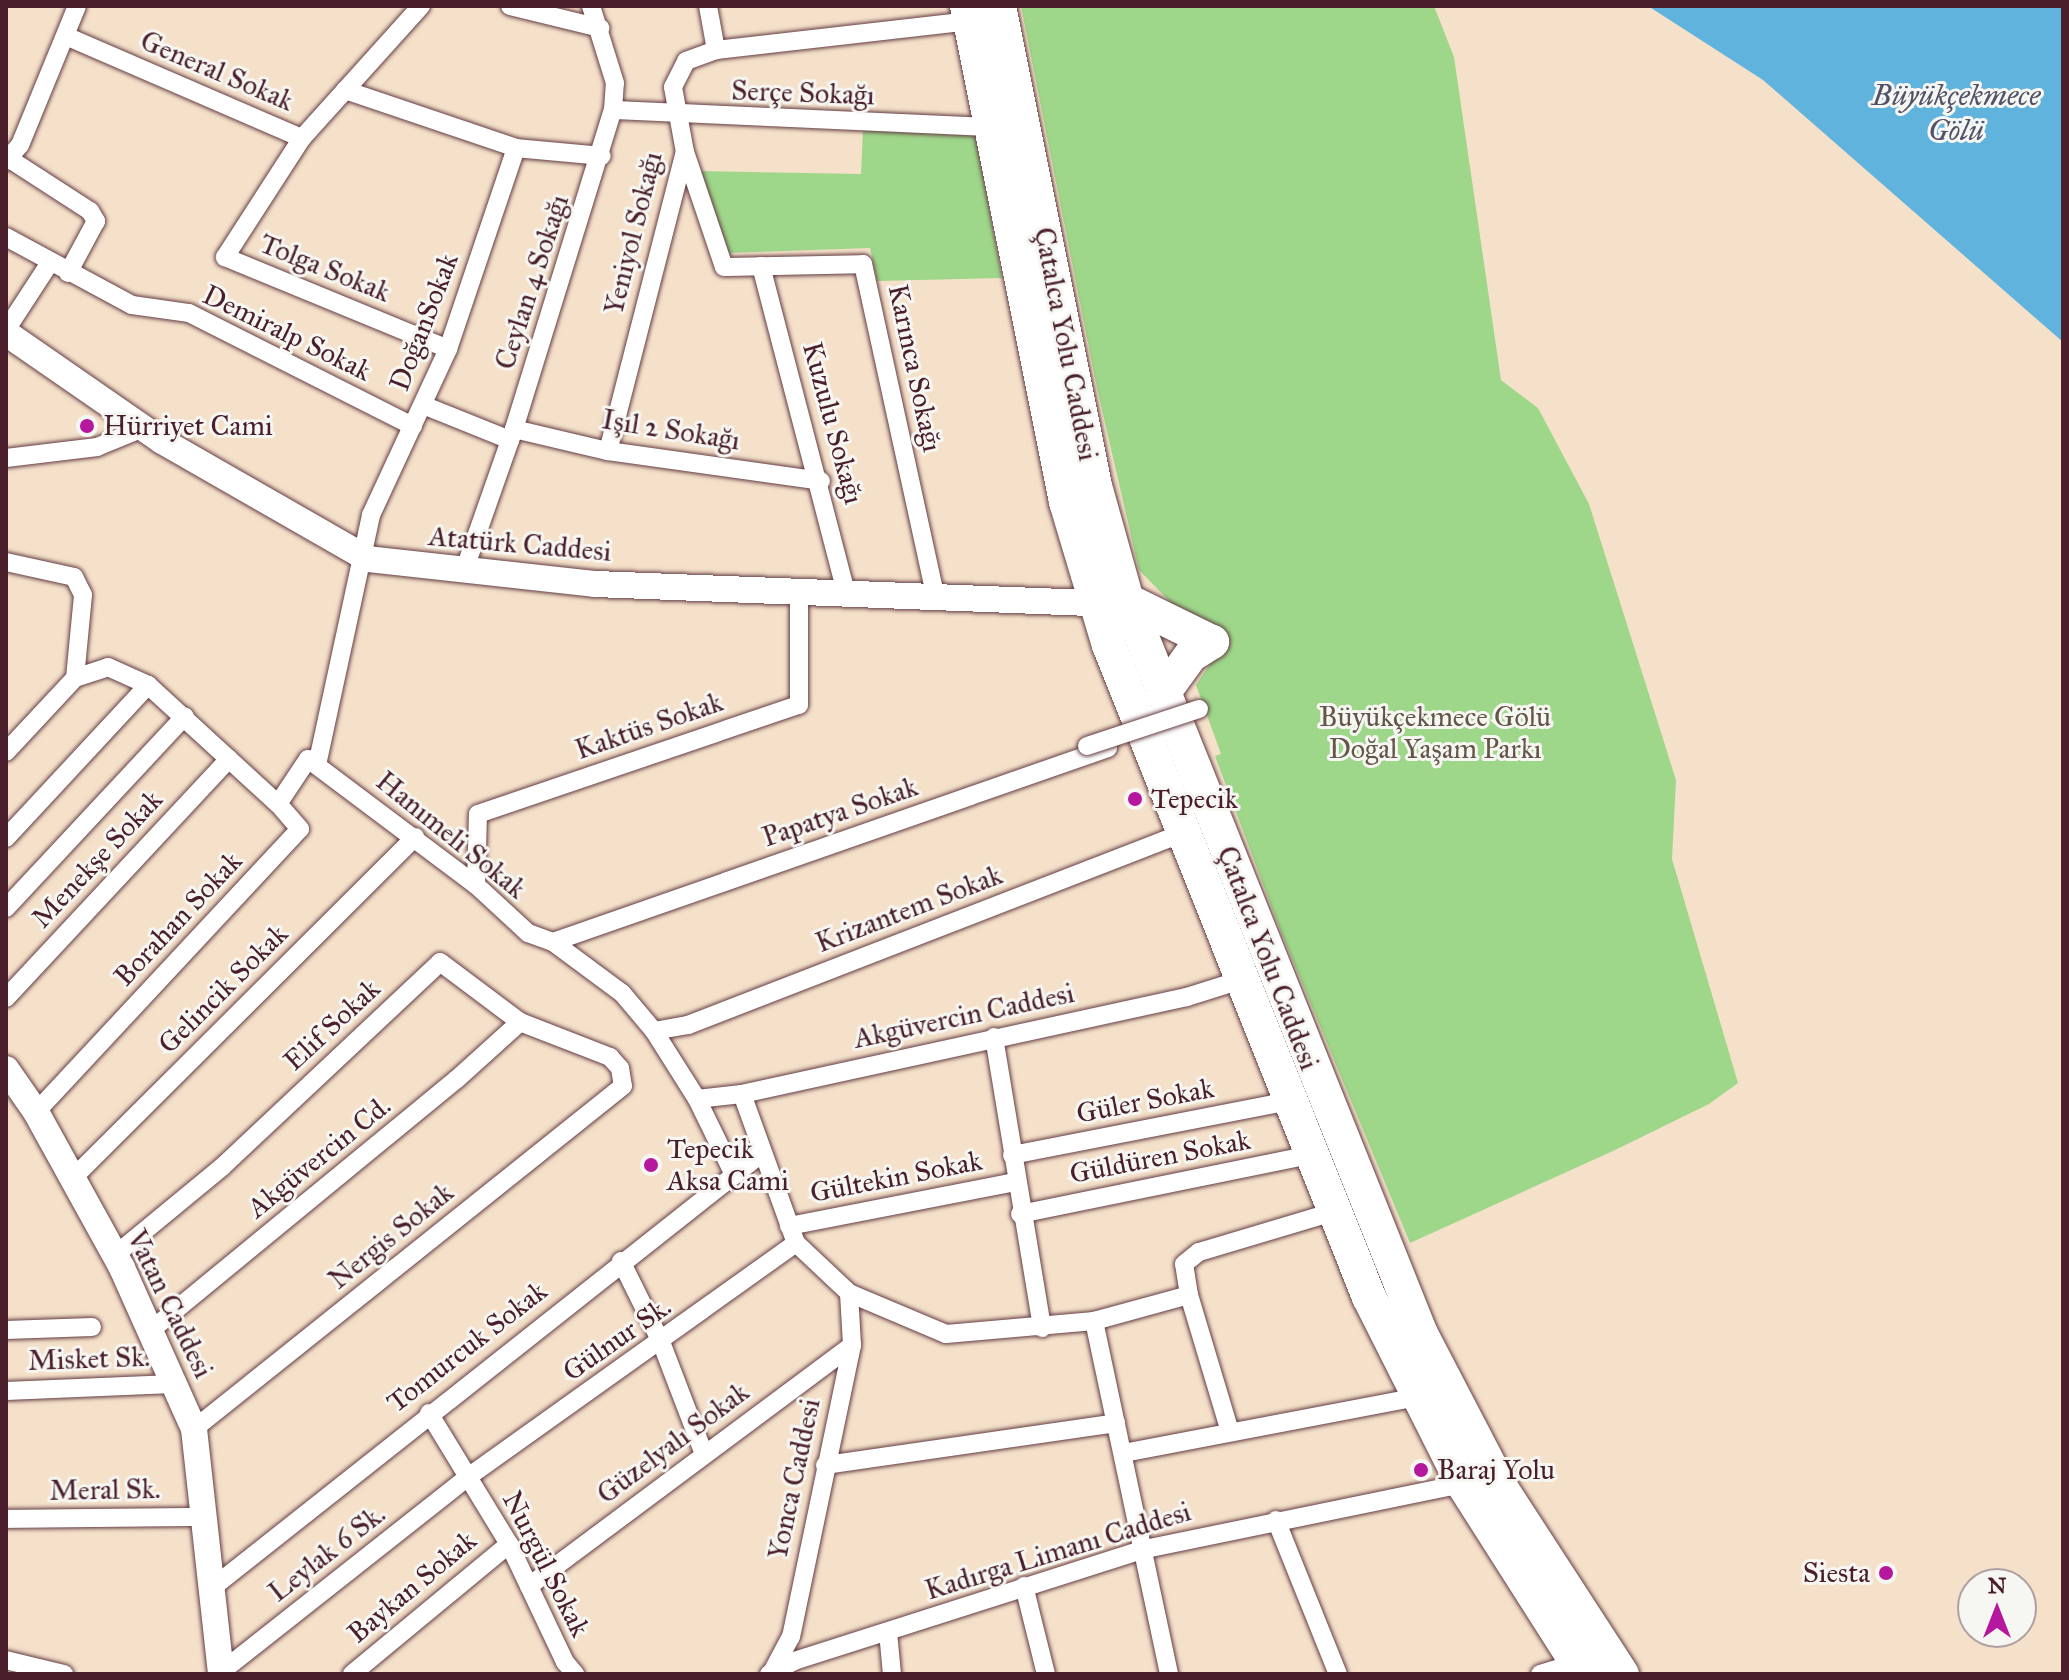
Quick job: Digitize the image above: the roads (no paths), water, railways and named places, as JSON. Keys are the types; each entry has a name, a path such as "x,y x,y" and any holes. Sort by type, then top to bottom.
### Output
{"highway":[{"name":"Çatalca Yolu Caddesi","path":"979,11 991,127 1063,489 1110,600 1164,692 1421,1334 1501,1488 1622,1674"},
{"name":"Çatalca Yolu Caddesi","path":"979,11 1095,486 1110,600 1145,736 1333,1212 1417,1397 1463,1484 1580,1668"},
{"path":"1110,600 1212,642 1191,655 1164,692"}],"main road":[{"name":"Atatürk Caddesi","path":"6,332 143,428 360,556 464,571 595,584 936,599 1110,600"},
{"name":"Vatan Caddesi","path":"6,1069 36,1112 114,1256 194,1429 221,1673"}],"street":[{"path":"68,273 96,221 90,211 10,150 66,36 77,6"},
{"path":"302,138 421,6"},
{"path":"510,6 600,28"},
{"name":"Ceylan 4 Sokağı","path":"464,571 602,156 613,110 615,83 591,6"},
{"path":"708,6 716,50 979,11"},
{"name":"General Sokak","path":"66,36 302,138"},
{"name":"Yeniyol Sokağı","path":"608,451 685,152 673,87 686,61 716,50"},
{"path":"345,90 516,148 602,156"},
{"name":"Serçe Sokağı","path":"613,110 677,116 991,127"},
{"name":"Tolga Sokak","path":"302,138 225,257 448,349"},
{"name":"DoğanSokak","path":"360,556 371,515 448,349 516,148"},
{"name":"Karınca Sokağı","path":"685,152 724,267 863,264 936,599"},
{"name":"Demiralp Sokak","path":"6,237 49,264 132,305 189,313 413,426"},
{"path":"6,332 49,264"},
{"name":"Kuzulu Sokağı","path":"761,266 821,481 847,595"},
{"name":"Işıl 2 Sokağı","path":"423,405 512,434 821,481"},
{"path":"6,458 97,447 143,428"},
{"path":"6,752 75,678 108,667 148,685 278,804 313,762 360,556"},
{"path":"6,562 74,577 83,595 75,678"},
{"name":"Kaktüs Sokak","path":"476,885 478,814 799,705 799,592"},
{"path":"6,838 148,685"},
{"path":"1087,746 1199,709"},
{"path":"6,908 185,716"},
{"name":"Papatya Sokak","path":"553,942 1145,736"},
{"name":"Menekşe Sokak","path":"6,998 229,759"},
{"name":"Hanımeli Sokak","path":"313,762 476,885 528,933 553,942 622,993 654,1031 697,1099 734,1175"},
{"name":"Borahan Sokak","path":"36,1112 300,829 278,804"},
{"name":"Krizantem Sokak","path":"654,1031 688,1025 1183,833"},
{"name":"Gelincik Sokak","path":"71,1180 415,837"},
{"name":"Elif Sokak","path":"114,1256 222,1167 440,962 520,1022 610,1057 620,1068 623,1086"},
{"name":"Akgüvercin Caddesi","path":"697,1099 742,1094 1187,997 1241,980"},
{"name":"Akgüvercin Cd.","path":"150,1331 520,1022"},
{"path":"994,1037 1020,1214 1042,1328"},
{"name":"Nergis Sokak","path":"194,1429 623,1086"},
{"path":"742,1094 792,1235 849,1293 946,1334 1042,1328 1094,1321 1189,1295"},
{"name":"Güler Sokak","path":"1012,1155 1289,1101"},
{"name":"Tomurcuk Sokak","path":"212,1588 621,1261 761,1154"},
{"name":"Güldüren Sokak","path":"1020,1214 1310,1155"},
{"name":"Gültekin Sokak","path":"792,1235 1015,1182"},
{"path":"1230,1432 1189,1295 1184,1264 1199,1252 1333,1212"},
{"name":"Gülnur Sk.","path":"468,1477 661,1342 792,1235"},
{"path":"621,1261 661,1342 704,1454"},
{"name":"Yonca Caddesi","path":"771,1673 791,1637 852,1345 849,1293"},
{"path":"1094,1321 1145,1549 1163,1673"},
{"path":"6,1330 92,1327"},
{"name":"Güzelyalı Sokak","path":"529,1586 852,1345"},
{"name":"Misket Sk.","path":"6,1391 173,1384"},
{"path":"1124,1453 1417,1397"},
{"name":"Nurgül Sokak","path":"429,1413 509,1544 564,1670"},
{"path":"825,1465 1116,1423"},
{"name":"Leylak 6 Sk.","path":"221,1673 468,1477"},
{"name":"Kadırga Limanı Caddesi","path":"771,1673 794,1668 1024,1586 1145,1549 1463,1484"},
{"name":"Meral Sk.","path":"6,1519 205,1517"},
{"path":"1276,1520 1338,1674"},
{"name":"Baykan Sokak","path":"352,1674 509,1544"},
{"path":"1024,1586 1046,1674"},
{"path":"888,1632 892,1674"},
{"path":"6,1660 64,1674"},
{"path":"1540,1674 1580,1668"}],"water":[{"name":"Büyükçekmece Gölü","path":"1648,6 2063,6 2063,342 1763,80"}],"place":[{"name":"Hürriyet Cami","path":"87,426"},
{"name":"Tepecik","path":"1135,799"},
{"name":"Tepecik Aksa Cami","path":"651,1165"},
{"name":"Baraj Yolu","path":"1421,1470"},
{"name":"Siesta","path":"1886,1573"}],"park label":[{"name":"Büyükçekmece Gölü Doğal Yaşam Parkı","path":"1435,733"}]}
